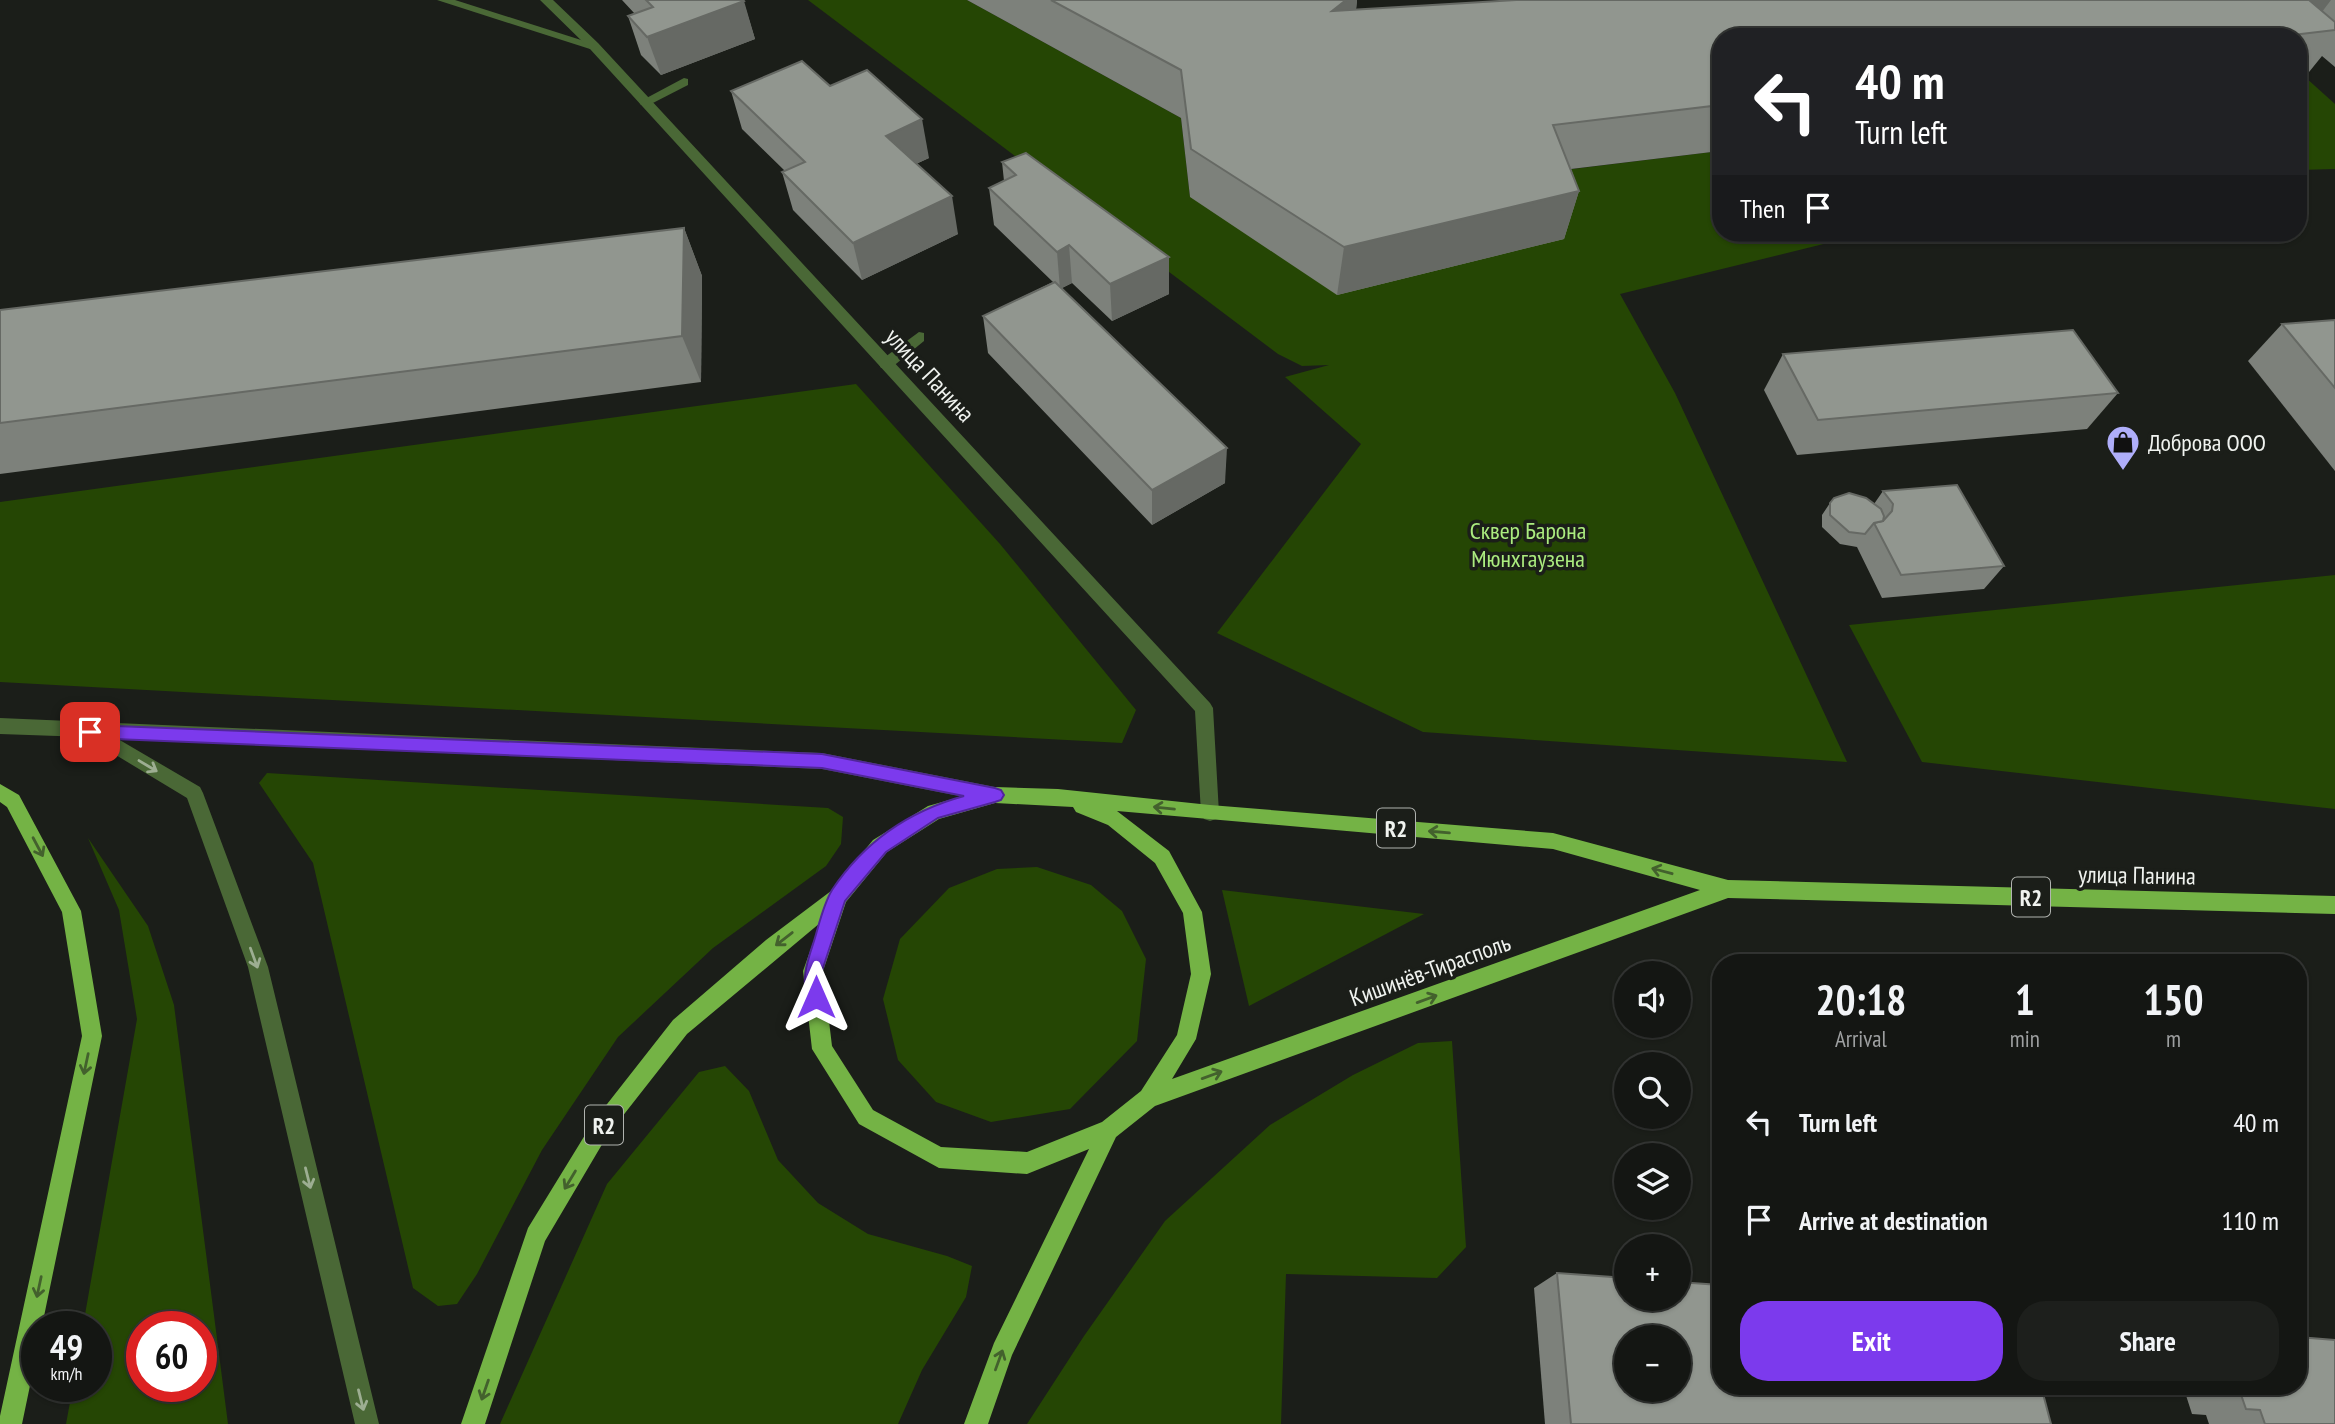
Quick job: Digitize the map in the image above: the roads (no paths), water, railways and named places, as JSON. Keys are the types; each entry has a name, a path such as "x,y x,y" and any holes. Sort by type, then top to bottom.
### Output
{"main road":[{"path":"0,792 13,801 71,911 92,1036 10,1424"},
{"name":"R2","path":"473,1424 536,1236 600,1129 680,1027 838,897 880,846 934,812 995,795 1058,797 1210,813 1553,841 1728,889"},
{"path":"1058,797 1115,819 1162,858 1192,912 1201,974 1186,1039 1148,1098"},
{"name":"Кишинёв-Тирасполь","path":"1148,1098 1728,889"},
{"name":"улица Панина","path":"1728,889 2335,905"},
{"path":"838,897 813,971 822,1049 866,1116 939,1157 1027,1163 1109,1130"},
{"name":"R2","path":"976,1424 1002,1351 1109,1130 1148,1098"}],"street":[{"path":"443,0 594,46"},
{"name":"улица Панина","path":"546,0 594,46 1204,708 1210,813"},
{"path":"645,102 684,82"},
{"path":"886,364 919,337"},
{"path":"0,726 90,732 822,761 995,795"},
{"path":"90,732 194,793 258,967 367,1424"}],"place":[{"name":"Доброва ООО","path":"2123,472"}],"park label":[{"name":"Сквер Барона Мюнхгаузена","path":"1528,544"}]}
